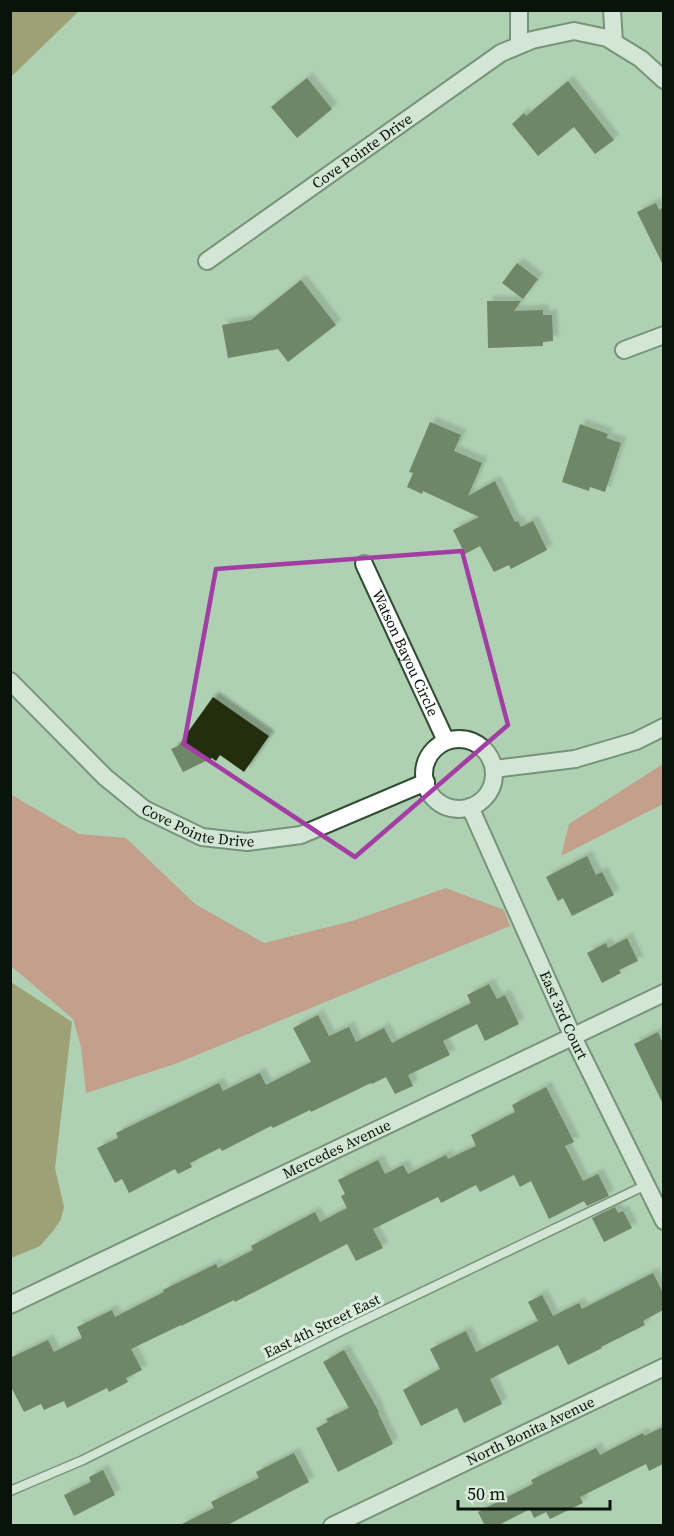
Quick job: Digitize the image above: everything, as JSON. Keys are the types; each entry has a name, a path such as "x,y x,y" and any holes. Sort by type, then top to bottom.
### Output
{"street":[{"path":"519,10 519,45"},
{"path":"612,10 614,42"},
{"name":"Cove Pointe Drive","path":"207,261 501,53 519,45 574,31 607,38 641,59 663,80"},
{"path":"624,350 663,335"},
{"name":"Watson Bayou Circle","path":"364,564 446,741"},
{"name":"Cove Pointe Drive","path":"10,681 105,777 144,809 202,837 247,842 301,835 426,782"},
{"path":"494,769 575,759 636,741 663,727"},
{"path":"456,738 467,739 478,744 487,752 494,769 492,787 486,797 476,805 464,808 452,808 441,804 433,796 424,777 429,755 436,747 456,738"},
{"name":"East 3rd Court","path":"470,807 573,1037 663,1221"},
{"name":"Mercedes Avenue","path":"10,1305 663,993"},
{"name":"North Bonita Avenue","path":"332,1526 663,1367"}],"lane":[{"name":"East 4th Street East","path":"10,1491 83,1460 343,1330 646,1185"}],"highlighted area":[{"path":"462,551 508,725 355,857 184,744 216,569"}],"shaded area":[{"path":"11,10 79,10 79,11 11,77"},
{"path":"663,764 663,804 561,856 569,824"},
{"path":"10,794 79,834 126,838 195,904 264,943 352,921 446,888 504,910 510,926 175,1064 86,1093 81,1047 73,1019 11,966"},
{"path":"11,982 72,1022 55,1168 64,1207 61,1219 40,1246 11,1258"}],"building":[{"path":"307,78 332,109 297,138 271,107"},
{"path":"568,81 614,140 595,154 574,127 538,156 512,124 524,113 526,116"},
{"path":"656,203 659,210 663,207 663,265 637,212"},
{"path":"517,263 538,279 523,299 502,283"},
{"path":"301,280 336,325 288,362 278,349 228,358 222,325 251,320"},
{"path":"487,301 521,301 514,311 543,310 543,315 552,315 553,341 543,342 543,346 488,348"},
{"path":"430,422 461,435 454,451 482,463 468,496 495,481 515,522 518,521 521,527 533,521 547,550 511,569 509,565 494,572 480,546 465,554 453,530 479,517 423,491 422,494 407,487 413,473 409,472"},
{"path":"580,424 608,434 606,438 621,443 605,492 590,487 589,491 562,482"},
{"path":"213,697 269,736 244,772 220,755 216,761 212,758 183,772 171,749 178,746"},
{"path":"587,856 596,875 602,872 614,895 572,916 563,898 558,901 546,877"},
{"path":"627,938 638,961 619,970 621,973 602,983 587,953 606,943 608,948"},
{"path":"489,984 497,999 505,995 519,1024 485,1041 477,1024 443,1041 450,1055 408,1075 413,1086 395,1094 386,1077 311,1112 310,1110 273,1128 271,1126 222,1151 220,1148 190,1163 192,1167 178,1174 175,1169 129,1193 122,1179 115,1183 97,1148 118,1138 116,1133 219,1083 223,1091 260,1073 266,1085 311,1062 293,1028 318,1015 329,1036 349,1027 356,1042 384,1028 392,1043 471,1003 467,995"},
{"path":"658,1032 663,1044 663,1104 634,1044"},
{"path":"546,1087 574,1142 565,1146 583,1181 598,1174 609,1196 587,1206 584,1201 549,1219 531,1181 520,1187 514,1175 480,1192 476,1185 441,1203 438,1197 373,1229 383,1248 356,1261 347,1244 235,1302 234,1300 131,1349 142,1370 126,1378 128,1382 109,1392 107,1388 67,1408 64,1401 44,1410 41,1404 24,1412 10,1385 10,1358 48,1340 54,1352 82,1338 77,1327 112,1310 115,1317 216,1264 218,1268 253,1250 251,1246 315,1212 320,1222 347,1208 341,1196 345,1194 338,1180 378,1160 385,1174 403,1165 408,1174 446,1155 448,1159 476,1146 471,1135 515,1112 512,1105"},
{"path":"615,1207 618,1213 623,1211 632,1228 604,1242 592,1218"},
{"path":"653,1273 663,1293 663,1310 643,1321 645,1325 568,1365 558,1345 490,1379 502,1404 464,1423 457,1408 421,1426 403,1390 440,1369 430,1349 466,1331 476,1352 538,1321 528,1302 542,1295 553,1316 579,1303 582,1309"},
{"path":"344,1350 379,1412 393,1444 338,1472 316,1428 328,1422 326,1419 349,1408 323,1362"},
{"path":"663,1427 663,1464 649,1471 646,1464 580,1497 583,1503 550,1519 546,1512 534,1518 530,1509 497,1526 485,1526 478,1512 533,1484 531,1480 596,1448 600,1455 643,1433 644,1436"},
{"path":"294,1453 309,1482 226,1526 178,1526 214,1508 211,1502 259,1478 256,1472"},
{"path":"103,1470 115,1495 74,1516 64,1495 91,1482 89,1477"}]}
